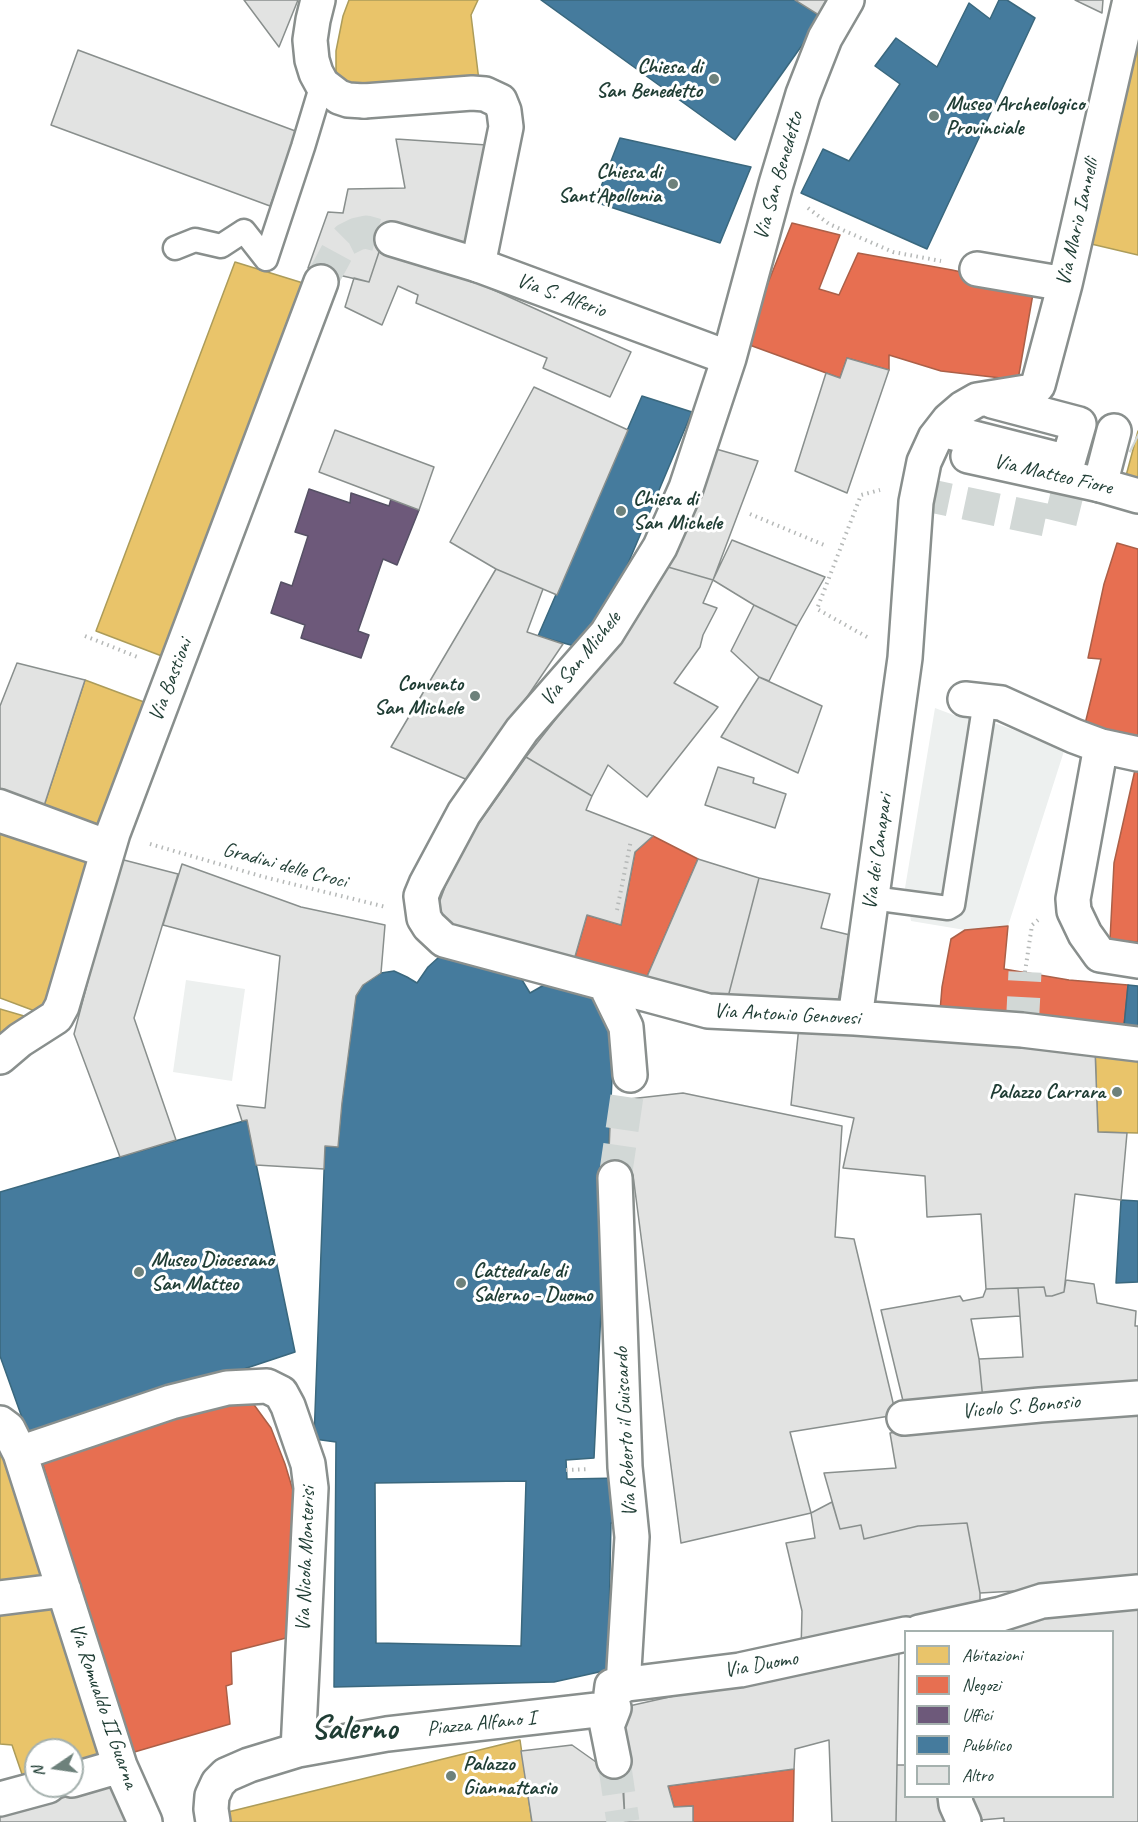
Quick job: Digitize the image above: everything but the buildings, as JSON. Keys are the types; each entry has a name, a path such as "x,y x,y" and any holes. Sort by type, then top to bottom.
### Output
{"street":[{"path":"318,0 310,40 312,60 322,84 339,97 364,101 472,93 485,94 500,101 506,127 478,265"},
{"name":"Via San Benedetto","path":"729,358 803,94 825,38 847,0"},
{"name":"Via Mario Iannelli","path":"1042,374 1130,0"},
{"name":"Via S. Alferio","path":"392,239 478,265 729,358"},
{"path":"977,269 1065,284"},
{"name":"Via Bastioni","path":"0,1057 20,1040 56,1017 62,1006 110,844 321,282"},
{"name":"Via San Michele","path":"444,940 424,918 422,896 426,885 464,813 522,730 607,633 660,547 686,488 729,358"},
{"name":"Via dei Canapari","path":"855,1018 903,673 916,502 921,474 935,438 949,420 963,408 982,399 1033,390 1038,385 1042,374"},
{"path":"942,430 1068,462 1079,424 982,399"},
{"path":"1100,484 1119,433"},
{"name":"Via Matteo Fiore","path":"968,456 1100,484 1138,496"},
{"path":"975,700 1000,702 1074,736 1101,746 1138,754"},
{"path":"1101,746 1073,899 1074,911 1085,934 1100,955 1138,961"},
{"name":"Via Antonio Genovesi","path":"444,940 708,1011 855,1018 1022,1030 1138,1044"},
{"path":"605,984 627,1027 630,1075"},
{"name":"Via Roberto il Guiscardo","path":"615,1178 625,1467 632,1538 617,1693"},
{"name":"Via Nicola Monterisi","path":"9,1435 171,1402 227,1388 267,1386 281,1393 288,1406 308,1464 311,1488 298,1750"},
{"name":"Vicolo S. Bonosio","path":"904,1418 1138,1398"},
{"name":"Via Romualdo II Guarna","path":"9,1435 64,1590 120,1766 145,1822"},
{"path":"0,1598 64,1590"},
{"name":"Via Duomo","path":"931,1630 1001,1614 1042,1601 1138,1592"},
{"name":"Via Duomo","path":"617,1693 904,1636"},
{"path":"614,1761 607,1726 617,1693"},
{"name":"Piazza Alfano I","path":"213,1822 212,1796 218,1783 226,1775 249,1765 298,1750 617,1693"},
{"path":"84,1776 120,1766"},
{"path":"2,1793 24,1790"},
{"path":"955,1798 964,1822"}],"lane":[{"path":"175,248 195,240 220,246 244,231 266,259 322,84"},
{"path":"872,898 948,908 953,905 975,700"},
{"path":"0,801 110,844"},
{"path":"0,821 110,844"}],"path":[{"path":"776,184 829,224 893,252 977,269"},
{"path":"861,495 818,609 903,673"},
{"path":"750,514 824,546"},
{"path":"85,636 174,672"},
{"path":"617,910 631,840"},
{"name":"Gradini delle Croci","path":"110,844 264,877 389,908"}],"shaded area":[{"path":"935,708 959,717 997,724 1065,748 1008,926 965,930 911,921 905,888"},
{"path":"186,980 245,989 232,1081 173,1072"}],"tunnel":[{"path":"321,282 341,245 347,239 366,232 392,239"},
{"path":"917,493 1060,523 1071,478"},
{"path":"1022,1030 1025,972"},
{"path":"615,1178 630,1075"},
{"path":"614,1761 623,1822"}],"place":[{"name":"Chiesa di San Benedetto","path":"714,79"},
{"name":"Museo Archeologico Provinciale","path":"934,116"},
{"name":"Chiesa di Sant'Apollonia","path":"673,184"},
{"name":"Chiesa di San Michele","path":"621,511"},
{"name":"Convento San Michele","path":"475,696"},
{"name":"Palazzo Carrara","path":"1117,1092"},
{"name":"Museo Diocesano San Matteo","path":"139,1272"},
{"name":"Cattedrale di Salerno - Duomo","path":"461,1283"},
{"name":"Palazzo Giannattasio","path":"451,1776"}],"district":[{"name":"Salerno","path":"354,1729"}]}
